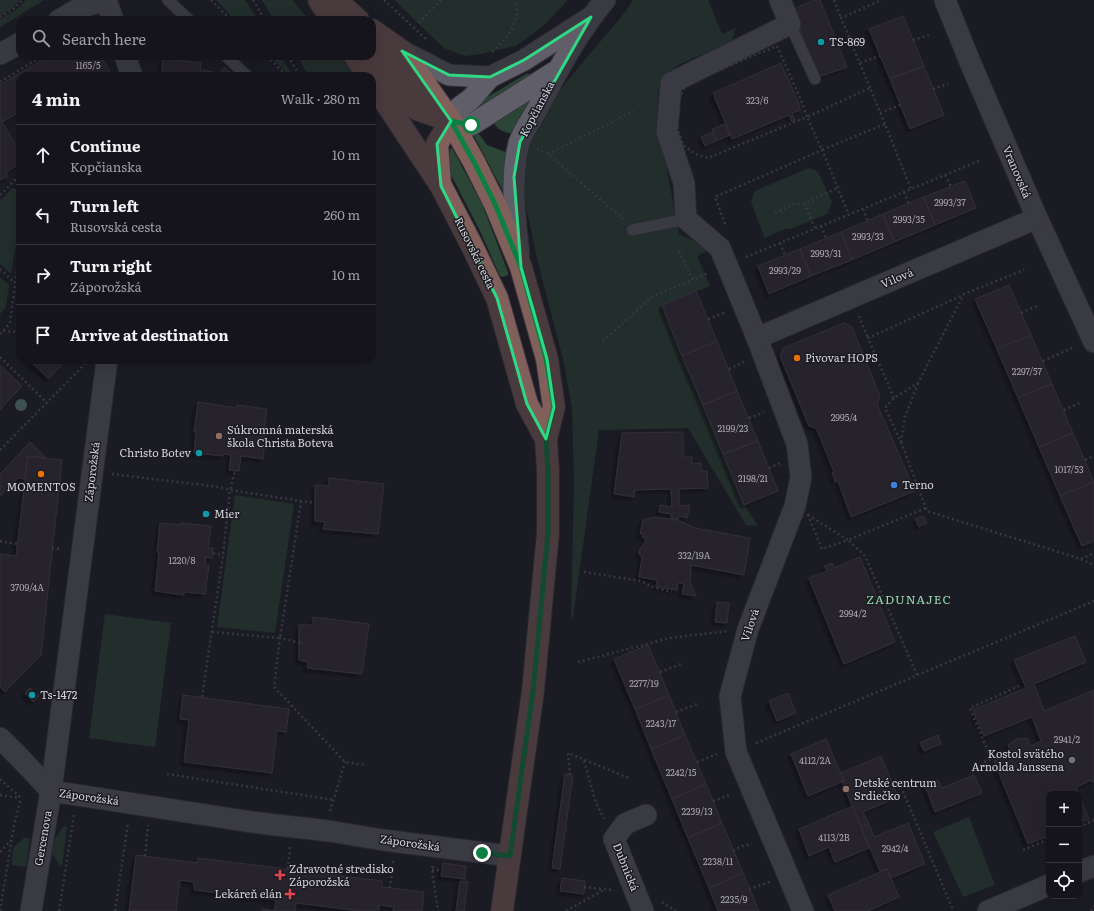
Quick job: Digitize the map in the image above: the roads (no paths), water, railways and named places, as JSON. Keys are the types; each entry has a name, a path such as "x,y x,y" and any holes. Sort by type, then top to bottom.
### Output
{"street":[{"path":"66,16 80,8 105,0 111,16"},
{"path":"319,0 344,16"},
{"path":"336,0 347,16"},
{"name":"Kopčianska","path":"521,267 515,220 514,177 520,142 558,70 591,17 605,0"},
{"path":"686,220 684,183 667,132 671,83 790,24 780,0"},
{"name":"Vranovská","path":"945,0 1037,218 1093,340"},
{"name":"Kopčianska","path":"558,70 471,125 451,121 460,107 471,99 490,76 524,60 591,17"},
{"name":"Rusovská cesta","path":"376,33 402,51 451,121 495,204 521,267 546,359 553,400 554,407 546,439 548,470 548,533 533,691 502,911"},
{"path":"0,54 16,45"},
{"name":"Kopčianska","path":"402,51 449,75 490,76"},
{"path":"376,52 416,110 451,121 437,144 441,186"},
{"path":"126,60 131,72"},
{"path":"358,60 365,72"},
{"name":"Rusovská cesta","path":"376,88 441,186 471,244 497,298 527,404 546,439"},
{"name":"Vilová","path":"757,338 1037,218"},
{"name":"Vilová","path":"686,220 720,248 757,338 797,444 802,477 795,506 748,629 730,696 736,752 802,911"},
{"name":"Záporožská","path":"106,364 51,791 259,823 510,856"},
{"path":"0,738 51,791"},
{"name":"Gercenova","path":"31,911 51,791"},
{"name":"Dubnická","path":"643,911 614,839 625,824 646,815"},
{"path":"1082,871 1094,866"},
{"path":"988,911 1046,886"}],"lane":[{"path":"168,0 185,16"},
{"path":"790,24 815,79"},
{"path":"230,60 243,72"},
{"path":"632,230 686,220"}],"place":[{"name":"TS-869","path":"821,42"},
{"name":"Pivovar HOPS","path":"797,358"},
{"name":"Súkromná materská škola Christa Boteva","path":"219,436"},
{"name":"Christo Botev","path":"199,453"},
{"name":"MOMENTOS","path":"41,474"},
{"name":"Terno","path":"894,485"},
{"name":"Mier","path":"206,514"},
{"name":"Ts-1472","path":"32,695"},
{"name":"Kostol svätého Arnolda Janssena","path":"1072,760"},
{"name":"Detské centrum Srdiečko","path":"846,789"},
{"name":"Zdravotné stredisko Záporožská","path":"280,875"},
{"name":"Lekáreň elán","path":"290,894"}],"district":[{"name":"ZADUNAJEC","path":"909,600"}]}
